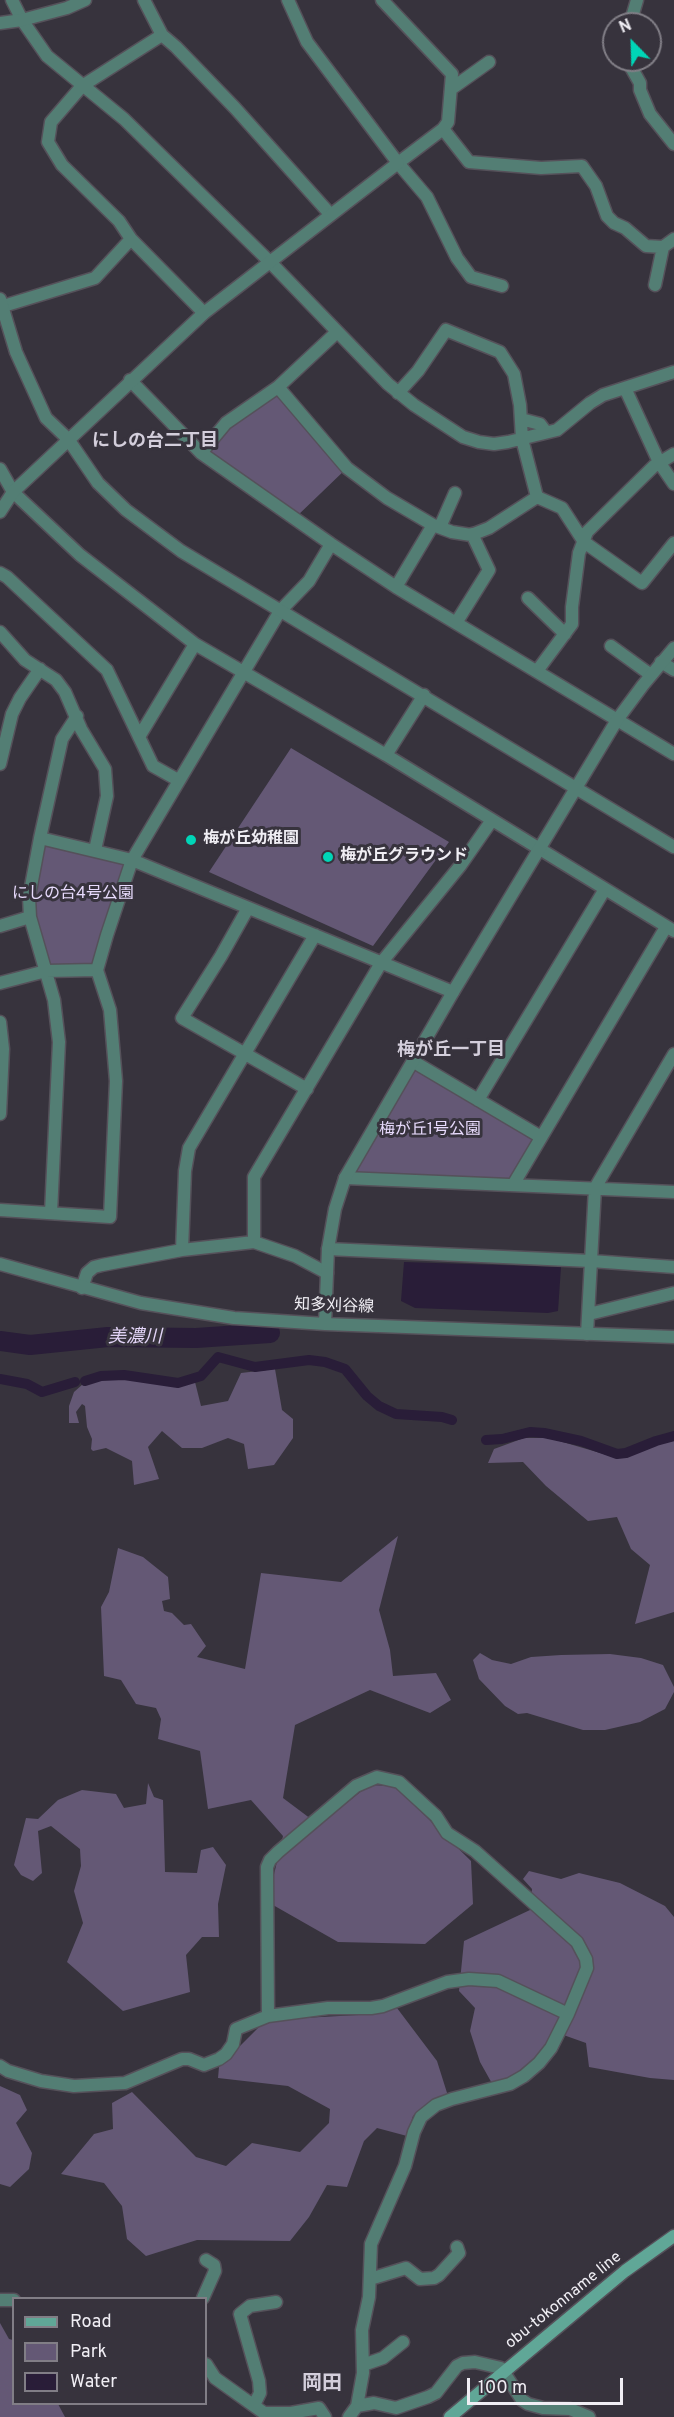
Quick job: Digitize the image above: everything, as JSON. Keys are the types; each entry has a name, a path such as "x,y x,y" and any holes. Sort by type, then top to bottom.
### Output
{"main road":[{"name":"obu-tokonname line","path":"450,2417 625,2271 674,2236"}],"street":[{"path":"12,0 22,20 47,56 124,119 270,262 398,393 463,437 494,444 557,430 603,395 674,372"},
{"path":"0,23 22,20 65,4 85,0"},
{"path":"144,0 162,35 235,108 330,214"},
{"path":"288,0 307,42 398,163 427,197 457,258 471,277 502,286"},
{"path":"0,512 13,492 204,313 443,129 448,122 452,74 382,0"},
{"path":"162,35 82,86 51,122 48,142 62,165 119,221 131,239 204,313"},
{"path":"451,89 489,62"},
{"path":"634,72 640,83 640,90 650,114 674,144"},
{"path":"443,129 469,162 541,168 582,166 596,186 607,216 646,246 663,247 674,239"},
{"path":"131,239 95,278 1,304 16,352 46,418 68,439 98,483 126,510 181,551 674,847"},
{"path":"655,285 663,247"},
{"path":"398,393 418,371 446,330 500,352 514,374 522,439 537,497"},
{"path":"201,453 226,423 278,387 337,332"},
{"path":"130,380 201,453 331,544 396,587 674,754"},
{"path":"278,387 347,468 387,498 436,526 452,532 472,534 489,528 537,497"},
{"path":"625,388 658,462 674,484"},
{"path":"521,419 540,424 546,432"},
{"path":"537,672 573,624 572,607 579,553 587,532 658,462 674,454"},
{"path":"0,469 13,492 80,555 195,644 386,755 670,929 513,1185"},
{"path":"396,587 455,492"},
{"path":"537,497 562,508 583,540 642,583 674,543"},
{"path":"456,623 489,570 472,534"},
{"path":"0,1210 110,1217 116,1082 111,1010 97,970 132,860 280,611 309,581 331,544"},
{"path":"0,573 107,670 153,766 178,780"},
{"path":"528,598 565,634"},
{"path":"0,632 25,660 56,680 65,692 81,729 105,770 107,796 95,850"},
{"path":"139,737 195,644"},
{"path":"611,646 651,675"},
{"path":"325,1324 328,1249 335,1209 345,1178 453,992 617,720 674,648"},
{"path":"661,662 674,670"},
{"path":"0,764 12,714 40,669"},
{"path":"386,755 424,695"},
{"path":"51,1213 59,1042 54,1000 30,917 28,897 31,874 62,739 77,716"},
{"path":"254,1242 254,1176 381,963 460,866 492,820"},
{"path":"40,838 132,860 453,992"},
{"path":"478,1100 605,889"},
{"path":"248,908 182,1018 307,1089"},
{"path":"0,926 30,917"},
{"path":"182,1250 185,1171 189,1148 315,935"},
{"path":"0,983 46,971 97,970"},
{"path":"0,1022 3,1049 0,1114"},
{"path":"587,1334 595,1188 674,1054"},
{"path":"414,1062 542,1137"},
{"path":"345,1178 674,1192"},
{"path":"82,1288 87,1273 94,1267 182,1250 254,1242 295,1256 327,1273"},
{"path":"328,1249 674,1267"},
{"name":"知多刈谷線","path":"0,1264 141,1303 184,1311 273,1321 674,1337"},
{"path":"589,1314 674,1293"},
{"path":"268,2016 267,1867 270,1860 356,1786 377,1777 399,1782 436,1816 447,1833 475,1851 577,1942 586,1959 587,1968 551,2048 524,2076 510,2084 436,2105 421,2117 414,2132 405,2166 371,2244 369,2297 362,2330 363,2365 357,2406 349,2417"},
{"path":"0,2066 8,2071 41,2080 75,2086 125,2083 182,2059 189,2058 204,2065 219,2059 233,2044 236,2029 268,2016 328,2007 377,2007 447,1982 485,1978 530,1994 568,2014"},
{"path":"370,2278 406,2268 420,2279 434,2278 439,2276 459,2253 457,2247"},
{"path":"203,2297 215,2271 213,2265 206,2260"},
{"path":"254,2405 260,2393 259,2382 240,2314 250,2306 276,2302"},
{"path":"363,2365 383,2358 403,2342"},
{"path":"357,2406 374,2403 396,2408 428,2397 436,2392 457,2366 475,2362 501,2368 522,2400 528,2404 543,2408 570,2409 588,2417"},
{"path":"207,2366 215,2378 264,2413 291,2413 319,2408 326,2417"}],"green space":[{"path":"278,387 347,468 295,518 201,453 226,423"},
{"name":"梅が丘グラウンド","path":"291,748 449,842 373,946 209,872"},
{"name":"にしの台4号公園","path":"40,838 132,860 97,970 46,971 30,917"},
{"name":"梅が丘1号公園","path":"414,1062 541,1137 513,1185 345,1178"},
{"path":"275,1369 282,1410 293,1419 293,1438 274,1465 248,1469 244,1444 228,1438 202,1448 182,1448 162,1431 148,1447 159,1479 134,1485 132,1461 106,1448 93,1451 91,1449 92,1439 87,1427 85,1406 82,1404 76,1412 79,1423 69,1423 69,1406 74,1392 83,1384 109,1378 142,1379 178,1386 195,1382 201,1406 228,1401 241,1373"},
{"path":"524,1438 549,1438 614,1457 674,1438 674,1612 635,1624 650,1565 631,1549 617,1517 588,1521 546,1486 523,1462 488,1463 494,1449"},
{"path":"398,1536 379,1610 390,1650 393,1676 436,1673 451,1700 430,1713 370,1690 295,1725 283,1798 319,1825 369,1785 395,1786 471,1861 473,1904 425,1944 338,1942 273,1905 272,1883 283,1836 251,1800 208,1809 200,1751 158,1739 161,1719 156,1708 136,1704 121,1680 104,1676 101,1607 109,1592 118,1548 143,1557 168,1577 170,1599 162,1601 164,1611 172,1613 184,1625 191,1624 206,1646 197,1657 245,1669 261,1573 341,1582"},
{"path":"480,1653 492,1660 511,1664 531,1657 561,1655 610,1654 641,1658 663,1665 674,1687 674,1692 665,1709 640,1722 605,1730 583,1730 527,1713 518,1714 505,1706 479,1679 473,1660"},
{"path":"148,1783 154,1797 163,1800 165,1872 197,1873 201,1850 213,1847 226,1865 218,1904 219,1937 202,1937 186,1955 190,1992 123,2011 67,1962 83,1923 74,1891 81,1866 80,1849 51,1826 38,1831 42,1873 33,1881 21,1875 14,1865 26,1818 38,1819 58,1800 82,1790 116,1794 124,1808 146,1804"},
{"path":"529,1871 561,1879 579,1873 620,1883 665,1906 674,1917 674,2080 589,2067 586,2043 555,2032 548,2047 519,2076 494,2087 480,2062 470,2031 475,2008 459,1991 464,1941 530,1910 532,1889 523,1879"},
{"path":"397,2008 437,2061 448,2096 413,2116 407,2136 377,2128 364,2141 347,2187 327,2185 309,2217 290,2241 197,2240 146,2256 127,2239 122,2206 104,2183 61,2174 94,2134 113,2129 112,2103 132,2092 196,2157 226,2166 252,2143 300,2152 329,2123 330,2109 288,2086 218,2078 219,2067 266,2020 358,2015"},
{"path":"0,2086 20,2095 27,2110 16,2123 32,2153 29,2169 10,2187 0,2184"},
{"path":"0,2323 9,2339 12,2340 12,2405 59,2405 65,2417 0,2417"}],"water":[{"path":"404,1262 561,1267 558,1311 548,1313 415,1308 401,1301"}],"waterway":[{"name":"美濃川","path":"0,1341 30,1345 108,1337 196,1338 270,1333"},
{"path":"85,1381 101,1376 124,1375 178,1383 201,1376 218,1357 255,1367 309,1360 325,1362 345,1369 367,1396 379,1406 396,1414 442,1417 452,1420"},
{"path":"0,1379 27,1384 42,1392 75,1382"},
{"path":"486,1440 502,1439 530,1432 544,1433 581,1441 617,1454 674,1436"}],"place":[{"name":"梅が丘幼稚園","path":"191,840"},
{"name":"梅が丘グラウンド","path":"328,857"}],"district":[{"name":"にしの台二丁目","path":"155,442"},
{"name":"梅が丘一丁目","path":"451,1051"},
{"name":"岡田","path":"322,2385"}]}
